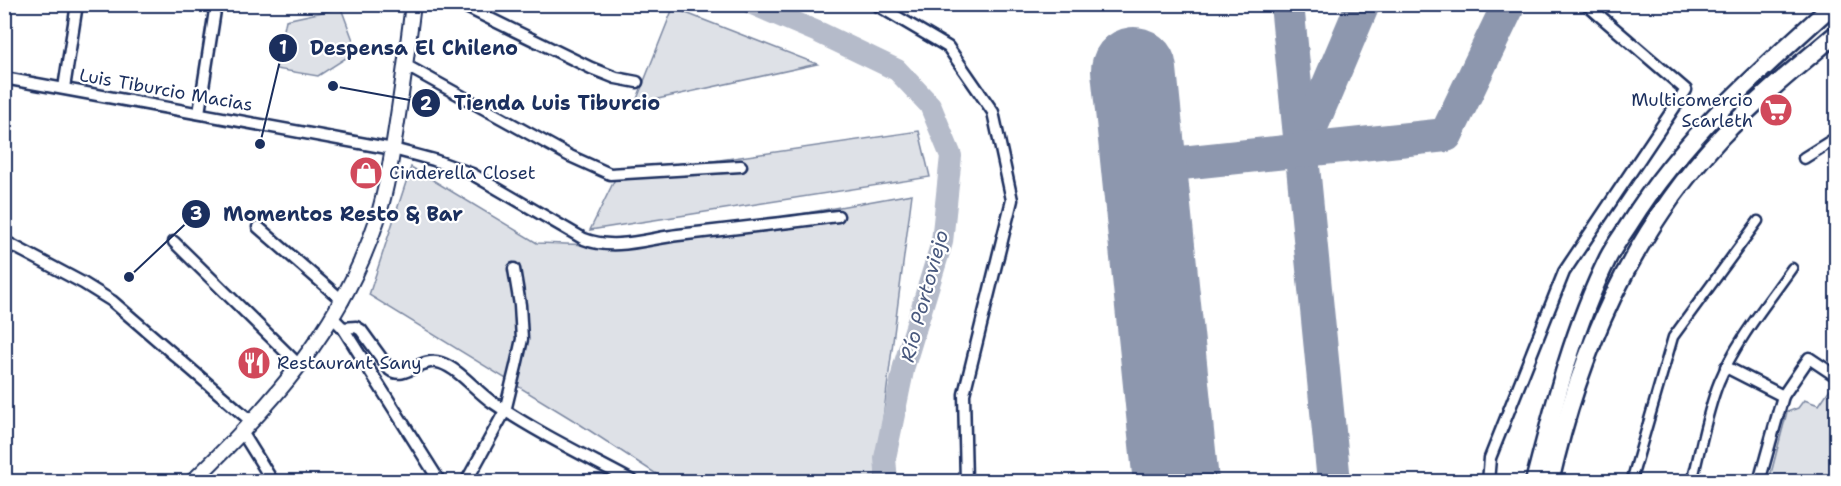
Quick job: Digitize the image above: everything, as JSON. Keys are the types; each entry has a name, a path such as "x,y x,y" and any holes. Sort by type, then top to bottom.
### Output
{"main road":[{"path":"1534,482 1565,365 1582,316 1609,256 1637,210 1694,136 1833,4"},
{"path":"1550,482 1581,372 1605,310 1628,263 1657,217 1690,172 1722,136 1836,34"}],"street":[{"path":"64,88 77,4"},
{"path":"199,113 216,4"},
{"path":"197,480 338,323 343,301 358,271 378,218 393,148 413,4"},
{"path":"460,4 591,68 616,78 638,82"},
{"path":"875,4 948,47 993,112 1012,200 964,394 966,482"},
{"path":"1488,482 1490,458 1564,272 1686,90 1586,4"},
{"path":"405,65 570,156 610,174 741,166"},
{"name":"Luis Tiburcio Macias","path":"4,78 393,148 472,174 595,244 611,245 838,216"},
{"path":"1804,158 1836,138"},
{"path":"1631,482 1673,337 1758,221"},
{"path":"258,227 343,301"},
{"path":"4,241 112,301 247,427 273,482"},
{"path":"174,242 300,366"},
{"path":"1692,482 1718,384 1736,347 1792,268"},
{"path":"466,482 505,411 522,339 520,305 514,269"},
{"path":"338,323 361,330 394,373 400,374 423,362 432,361 450,367 491,401 532,428 634,482"},
{"path":"338,323 438,478 450,482"},
{"path":"1759,482 1783,396 1809,358 1833,375"},
{"path":"1726,367 1783,396"}],"shaded area":[{"path":"341,8 357,51 318,76 276,69 286,20"},
{"path":"673,8 817,64 635,104"},
{"path":"919,131 930,177 590,230 617,175"},
{"path":"411,167 537,243 622,246 912,194 875,481 667,481 578,423 369,295"},
{"path":"1836,380 1836,481 1769,481 1787,412 1798,408 1804,400 1819,405"}],"waterway":[{"name":"Río Portoviejo","path":"752,4 897,70 930,105 951,156 942,242 904,366 885,458 887,482"}],"taxiway":[{"path":"1287,4 1334,482"},
{"path":"1302,148 1363,4"},
{"path":"1144,167 1446,135 1509,4"}],"runway":[{"path":"1134,70 1176,482"}],"place":[{"name":"Tienda Luis Tiburcio","path":"333,86"},
{"name":"Multicomercio Scarleth","path":"1776,110"},
{"name":"Despensa El Chileno","path":"260,144"},
{"name":"Cinderella Closet","path":"366,173"},
{"name":"Momentos Resto & Bar","path":"129,277"},
{"name":"Restaurant Sany","path":"254,363"}]}
